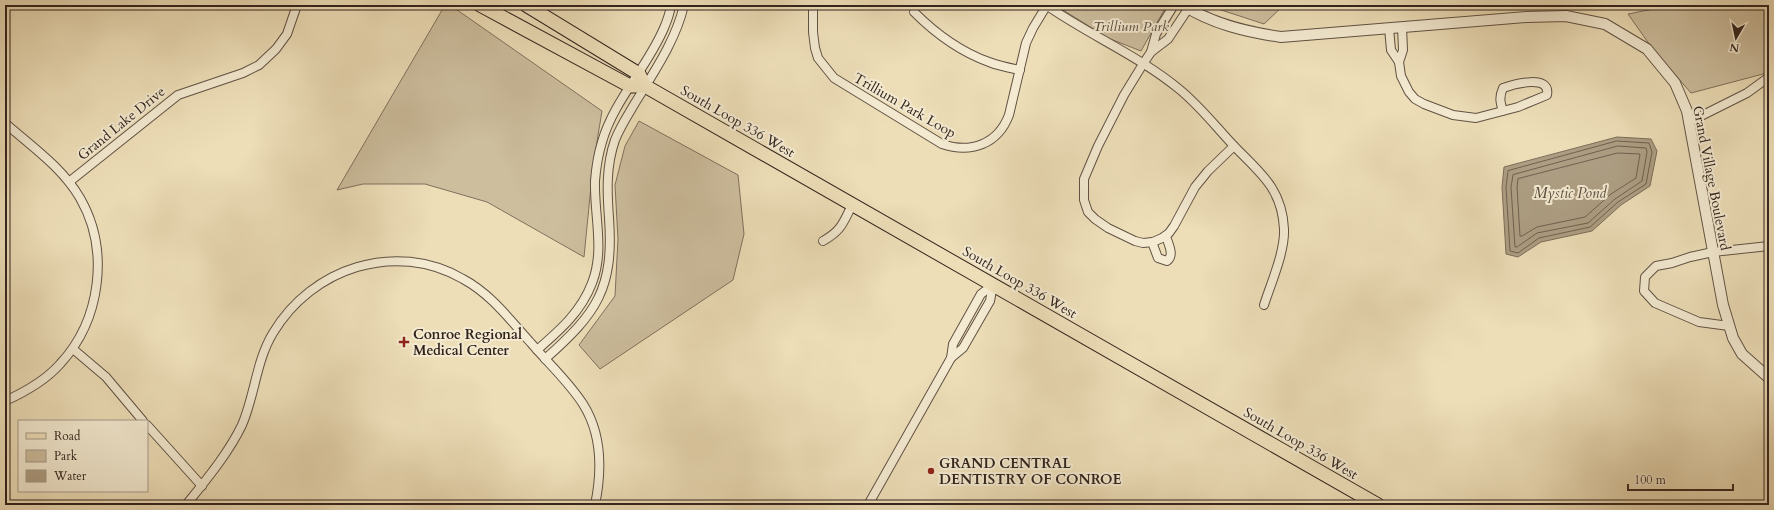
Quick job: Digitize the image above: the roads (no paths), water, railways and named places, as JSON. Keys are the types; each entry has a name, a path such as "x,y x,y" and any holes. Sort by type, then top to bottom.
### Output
{"main road":[{"name":"South Loop 336 West","path":"480,5 630,86 645,86 1378,505"},
{"path":"526,5 639,74 645,86"}],"street":[{"name":"Grand Lake Drive","path":"69,182 178,95 243,73 259,65 276,49 287,34 297,5"},
{"path":"537,350 573,316 581,306 592,282 597,264 599,246 595,182 602,140 610,121 630,86 639,74 661,34 671,5"},
{"path":"545,359 583,323 598,300 604,286 610,260 611,243 607,182 609,162 616,139 670,42 684,5"},
{"name":"Trillium Park Loop","path":"813,5 812,32 814,48 818,58 834,78 929,136 955,148 977,146 987,142 1001,131 1010,115 1026,43 1047,5"},
{"path":"1047,5 1143,64 1179,89 1271,186 1279,199 1283,216 1284,231 1283,244 1264,305"},
{"path":"1174,5 1156,34 1151,52 1124,95 1098,146 1084,179 1084,200 1088,212 1108,228 1135,242 1152,242 1166,236 1174,226 1195,186 1234,146"},
{"path":"1151,52 1168,39 1186,7"},
{"name":"Grand Village Boulevard","path":"1186,7 1228,26 1246,31 1281,37 1527,17 1566,16 1605,24 1647,49 1675,82 1687,111 1723,305 1733,338 1742,354 1769,378"},
{"path":"914,12 951,42 971,54 989,62 1020,70"},
{"path":"1399,62 1403,50 1402,27"},
{"path":"1389,28 1391,50 1399,62 1401,76 1409,92 1424,104 1453,115 1476,118 1503,111 1547,95 1548,89 1541,83 1533,82 1504,88 1500,94 1500,102 1503,111"},
{"path":"1689,122 1746,93 1769,77"},
{"path":"5,123 56,168 69,182 80,198 88,215 97,251 98,270 91,312 87,323 73,349 48,376 36,385 5,401"},
{"path":"595,182 607,182"},
{"path":"823,241 841,228 852,204"},
{"path":"1152,242 1158,258 1167,261 1171,258 1172,254 1166,236"},
{"path":"1730,326 1699,322 1655,303 1644,291 1645,277 1656,266 1713,252 1769,246"},
{"path":"186,505 222,459 242,425 265,349 279,323 297,302 327,279 341,272 363,265 404,261 426,264 462,278 479,289 496,304 565,381 584,405 596,436 599,452 600,471 595,505"},
{"path":"868,505 951,358 953,344 981,294 993,285"},
{"path":"951,358 964,348 990,302 993,285"},
{"path":"73,349 106,377 142,420"},
{"path":"148,426 202,486"}],"water":[{"name":"Mystic Pond","path":"1617,137 1651,139 1657,151 1650,186 1621,205 1592,231 1541,242 1518,257 1506,254 1502,187 1504,167"}],"place":[{"name":"Conroe Regional Medical Center","path":"404,342"},
{"name":"GRAND CENTRAL DENTISTRY OF CONROE","path":"931,471"}],"park label":[{"name":"Trillium Park","path":"1131,26"}]}
